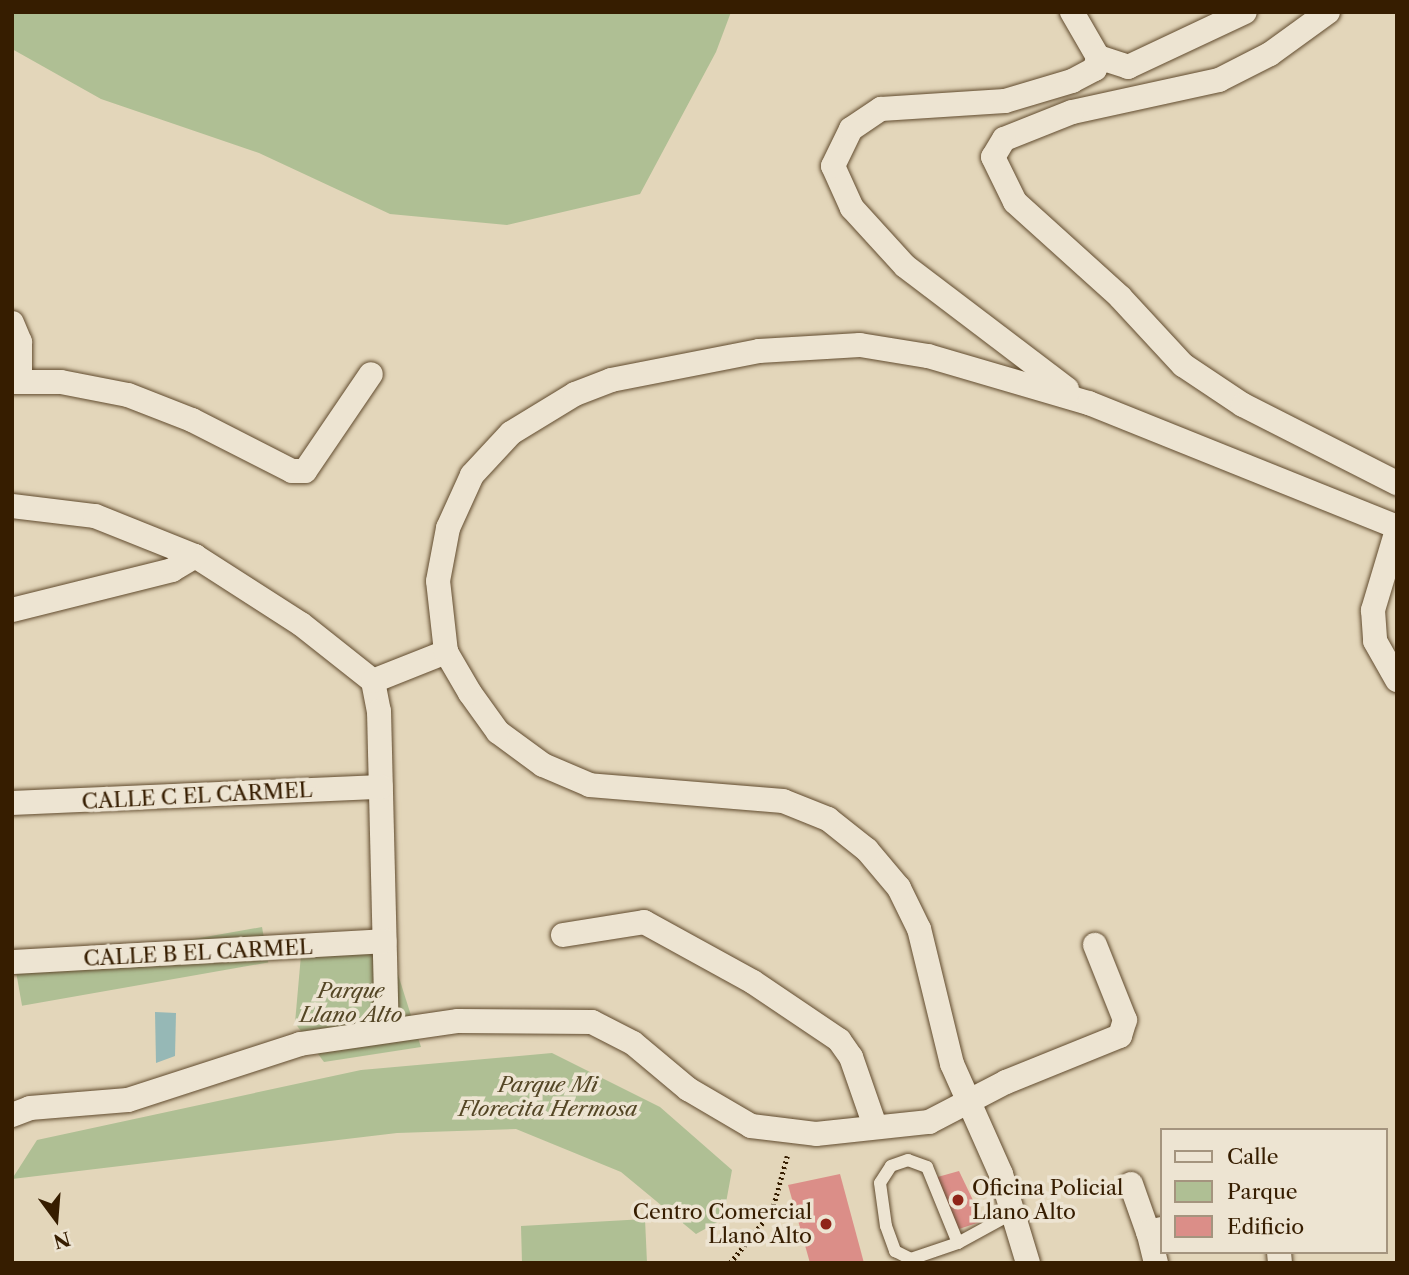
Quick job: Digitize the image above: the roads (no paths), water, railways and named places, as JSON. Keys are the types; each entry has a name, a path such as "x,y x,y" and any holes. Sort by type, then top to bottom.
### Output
{"street":[{"path":"1072,12 1098,57 1128,67 1245,12"},
{"path":"1328,12 1270,54 1219,80 1072,112 1004,139 993,158 1015,202 1120,297 1183,365 1242,405 1397,483"},
{"path":"1089,403 1007,348 905,266 852,208 833,166 851,129 881,109 1005,101 1072,81 1095,69 1098,57"},
{"path":"12,323 20,342 16,381 61,382 128,395 192,420 292,471 305,471 371,374"},
{"path":"1028,1263 1013,1213 953,1064 919,929 899,888 867,850 828,819 783,802 590,785 543,765 498,732 446,652 438,581 448,528 472,475 511,433 598,384 759,351 860,345 928,356 1089,403 1397,529 1373,610 1375,641 1397,680"},
{"path":"12,506 95,516 195,556 302,624 373,681 381,787 387,1028"},
{"path":"12,610 172,570 195,556"},
{"path":"373,681 446,652"},
{"name":"CALLE C EL CARMEL","path":"12,803 381,787"},
{"path":"563,935 645,922 753,982 839,1040 852,1057 875,1126"},
{"name":"CALLE B EL CARMEL","path":"12,962 384,941"},
{"path":"12,1115 30,1108 128,1100 300,1044 387,1028 458,1021 592,1022 633,1043 688,1089 751,1126 792,1135 929,1122 970,1105 1006,1083 1126,1030 1095,945"},
{"path":"1131,1185 1155,1230 1156,1263"}],"lane":[{"path":"958,1243 928,1167 908,1160 891,1166 880,1183 895,1251 911,1259 958,1243 1013,1213"}],"water":[{"path":"155,1012 176,1013 175,1056 156,1063"}],"place":[{"name":"Oficina Policial Llano Alto","path":"958,1200"},
{"name":"Centro Comercial Llano Alto","path":"826,1224"}],"park label":[{"name":"Parque Llano Alto","path":"351,1003"},
{"name":"Parque Mi Florecita Hermosa","path":"548,1097"}]}
